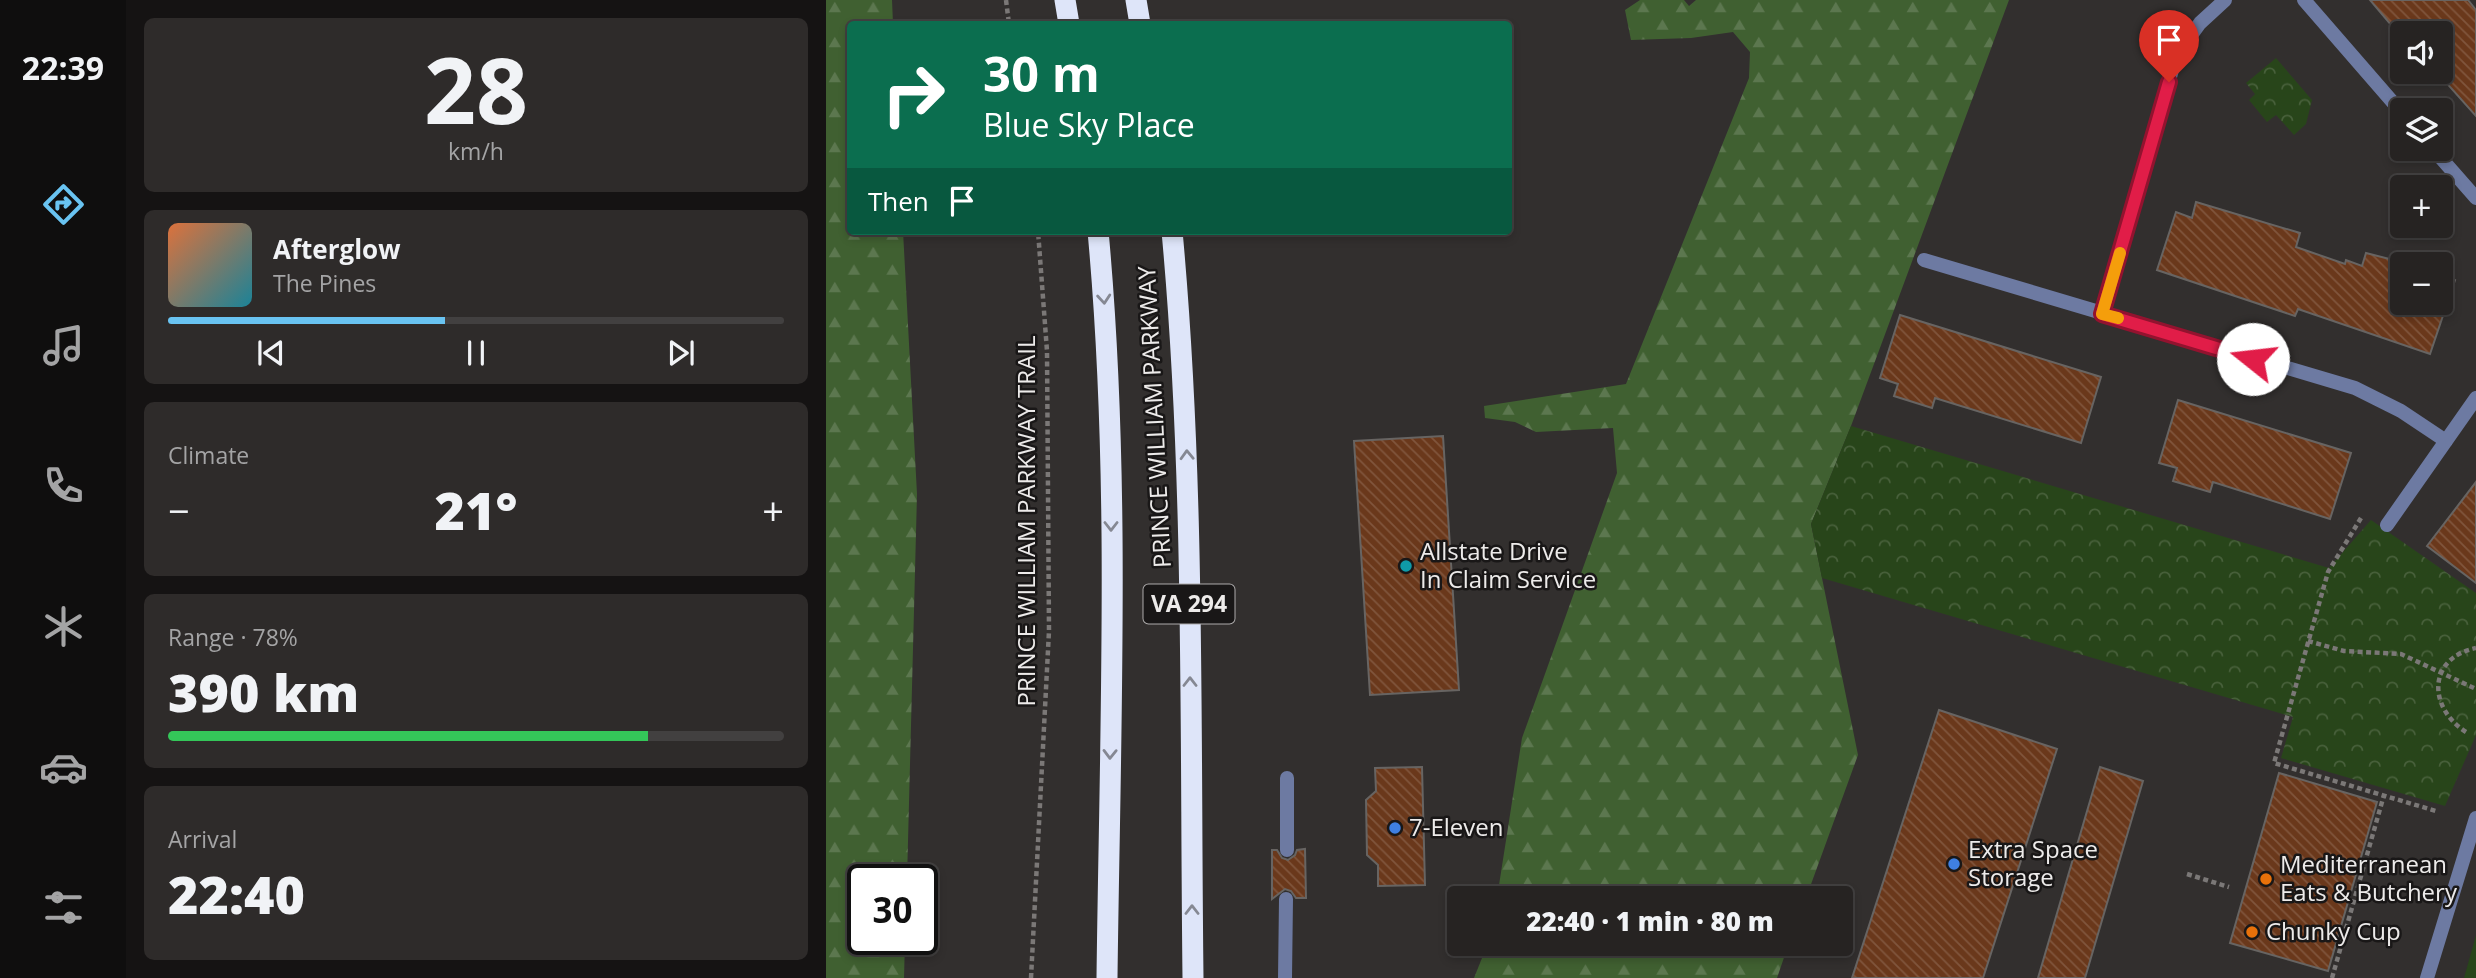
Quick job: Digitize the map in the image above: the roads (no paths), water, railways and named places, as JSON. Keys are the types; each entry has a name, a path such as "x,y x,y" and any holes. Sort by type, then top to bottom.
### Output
{"highway":[{"path":"1065,0 1068,21"},
{"path":"1136,0 1140,21"},
{"name":"PRINCE WILLIAM PARKWAY","path":"1098,235 1105,312 1111,479 1107,978"},
{"name":"PRINCE WILLIAM PARKWAY","path":"1172,235 1183,348 1188,492 1193,978"}],"street":[{"path":"2102,314 2176,56 2200,23 2225,0"},
{"path":"2304,0 2390,99"},
{"path":"2444,161 2476,198"},
{"path":"1924,260 2363,391 2402,411 2446,441"},
{"path":"2387,525 2476,398"},
{"path":"1287,779 1287,850"},
{"path":"2427,978 2476,818"},
{"path":"1285,978 1286,899"}],"place":[{"name":"Allstate Drive In Claim Service","path":"1406,566"},
{"name":"7-Eleven","path":"1395,828"},
{"name":"Extra Space Storage","path":"1954,864"},
{"name":"Mediterranean Eats & Butchery","path":"2266,879"},
{"name":"Chunky Cup","path":"2252,932"}]}
